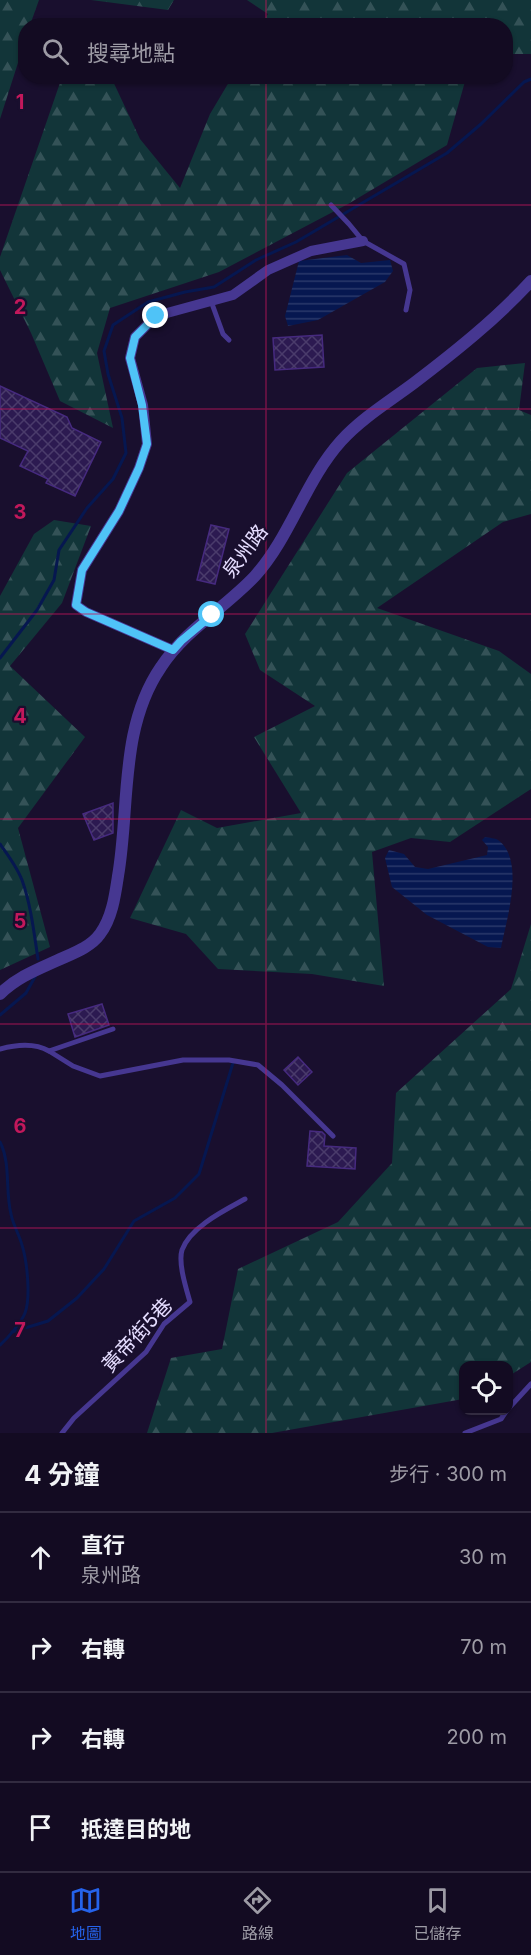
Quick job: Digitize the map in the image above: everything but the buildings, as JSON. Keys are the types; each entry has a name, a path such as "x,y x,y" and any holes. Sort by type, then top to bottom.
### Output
{"street":[{"path":"173,650 86,612 76,605 82,570 119,511 139,468 147,444 142,405 130,358 135,337 156,316 233,295 268,270 311,251 363,241"},
{"name":"泉州路","path":"0,994 17,980 87,946 100,935 113,902 121,860 128,771 139,714 151,683 173,650 196,627 225,605 257,573 277,546 330,454 342,440 357,426 451,355 496,316 531,280"}],"lane":[{"path":"333,208 363,241 404,264 410,290 406,310"},
{"path":"211,301 223,334 229,340"},
{"path":"49,1051 113,1029"},
{"path":"0,1049 10,1046 41,1047 73,1066 100,1076 183,1059 229,1059 258,1065 282,1085 333,1136"},
{"name":"黃帝街5巷","path":"62,1433 74,1418 146,1352 164,1324 190,1302 183,1279 182,1250 196,1229 245,1199"},
{"path":"513,1404 531,1384"},
{"path":"465,1433 501,1419 504,1415"}],"green space":[{"path":"0,0 39,0 33,18 18,18 18,63 0,119"},
{"path":"91,0 174,0 168,10"},
{"path":"247,0 531,0 531,54 513,54 513,18 265,18 268,14"},
{"path":"60,84 114,84 140,139 180,188 210,114 228,84 464,84 447,145 348,204 219,272 110,308 97,353 113,428 60,401 31,333 0,270 0,257"},
{"path":"525,363 519,410 531,415 531,514 503,522 377,608 499,651 531,674 531,789 450,842 411,838 372,852 384,986 312,974 218,969 186,934 130,918 181,810 217,828 301,813 254,737 315,706 260,670 245,634 347,473 477,368"},
{"path":"54,520 91,526 62,603 10,666 85,737 18,828 50,947 0,970 0,596 34,534"},
{"path":"531,924 531,1362 513,1373 513,1361 459,1361 459,1400 272,1433 147,1433 171,1358 222,1349 238,1269 338,1222 392,1163 396,1093 511,989"}],"shaded area":[{"path":"347,255 361,263 390,260 393,271 385,282 318,320 288,326 285,316 299,261"},
{"path":"485,837 498,840 506,849 511,862 512,891 501,948 488,947 427,915 392,887 385,858 389,850 404,854 415,867 428,869 487,855 488,847 482,840"}],"waterway":[{"path":"0,658 37,610 54,580 59,550 87,508 113,479 126,453 122,418 108,374 104,351 113,325 148,302 214,287 256,260 296,242 447,153 524,82 531,79"},
{"path":"0,844 22,880 30,909 38,959"},
{"path":"0,1015 26,993 36,975"},
{"path":"12,1332 48,1321 77,1298 104,1269 134,1221 175,1198 199,1174 233,1063"},
{"path":"0,1142 6,1159 11,1214 21,1241 28,1279 25,1313 0,1345"}],"route":[{"path":"156,316 135,337 130,358 142,405 147,444 139,468 119,511 82,570 76,605 86,612 173,650 212,615"}]}
